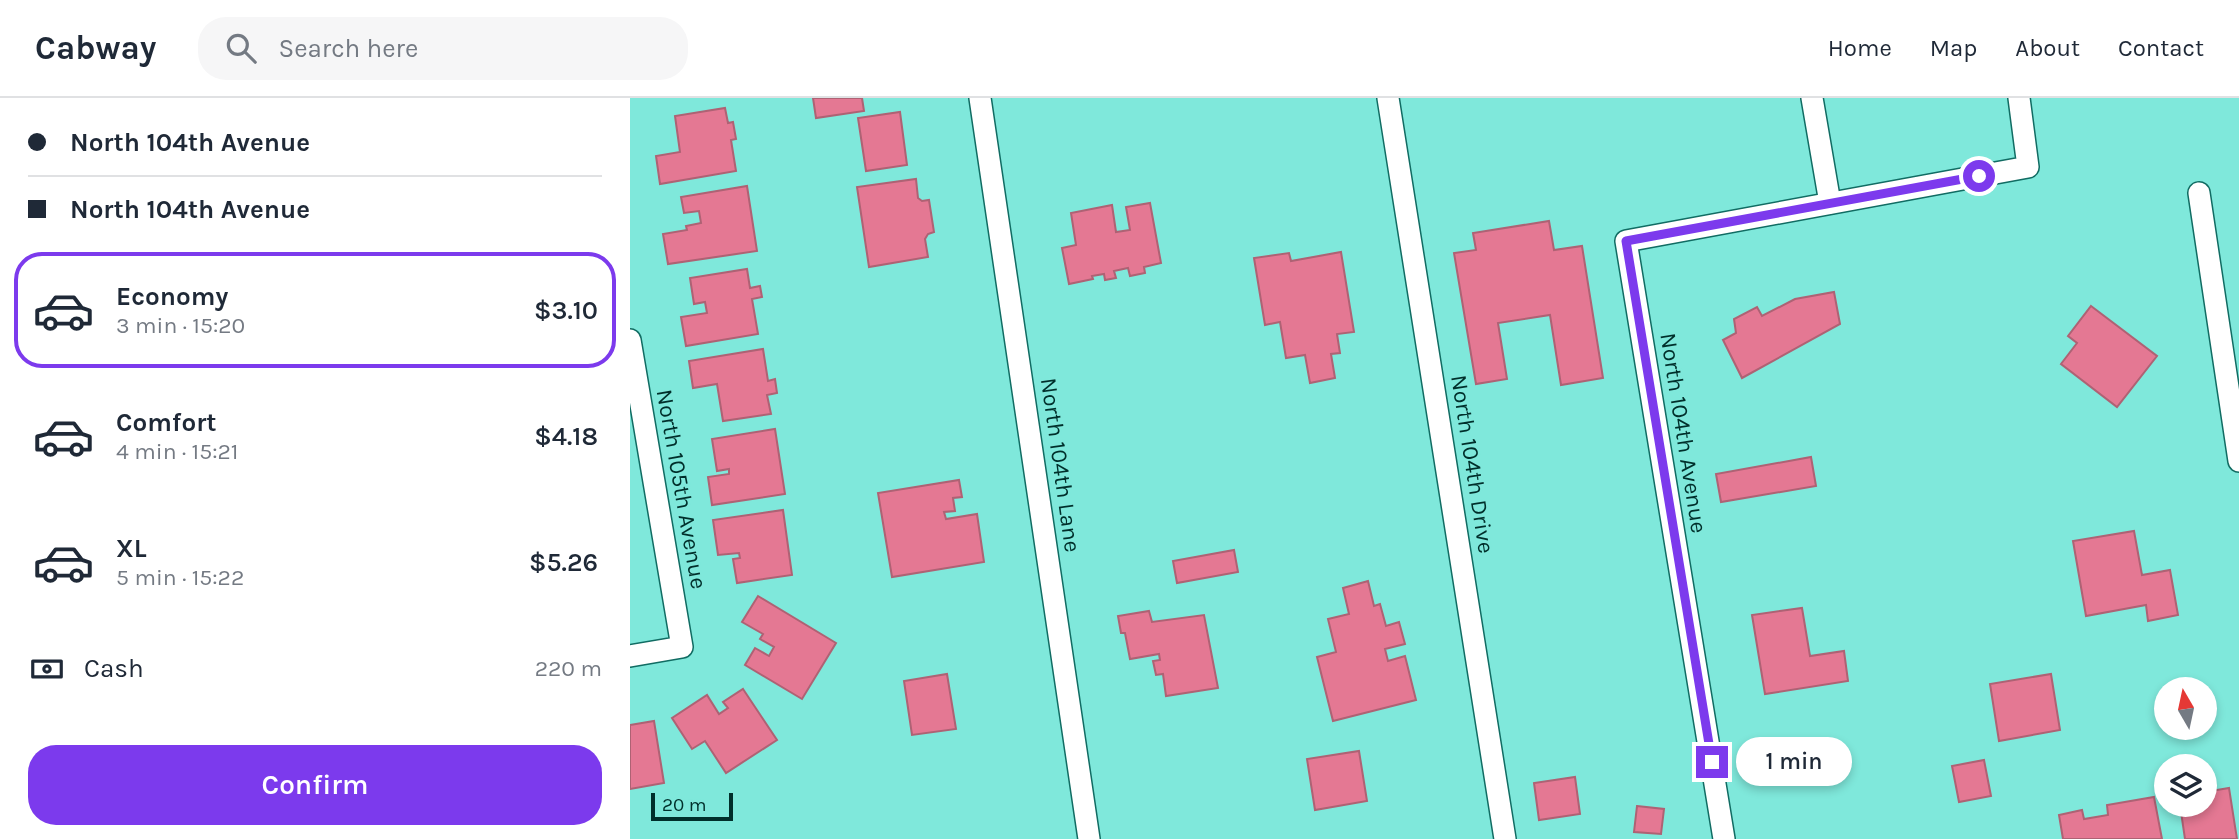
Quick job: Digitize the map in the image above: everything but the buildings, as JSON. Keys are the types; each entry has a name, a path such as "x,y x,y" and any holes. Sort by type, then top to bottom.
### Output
{"street":[{"name":"North 104th Lane","path":"980,98 1089,839"},
{"name":"North 104th Drive","path":"1388,98 1505,839"},
{"path":"1812,98 1830,203"},
{"name":"North 104th Avenue","path":"1724,839 1626,241 2028,167 2020,98"},
{"path":"2199,193 2239,461"},
{"name":"North 105th Avenue","path":"630,340 682,647 630,656"}],"route":[{"path":"1712,762 1626,241 1979,176"}]}
